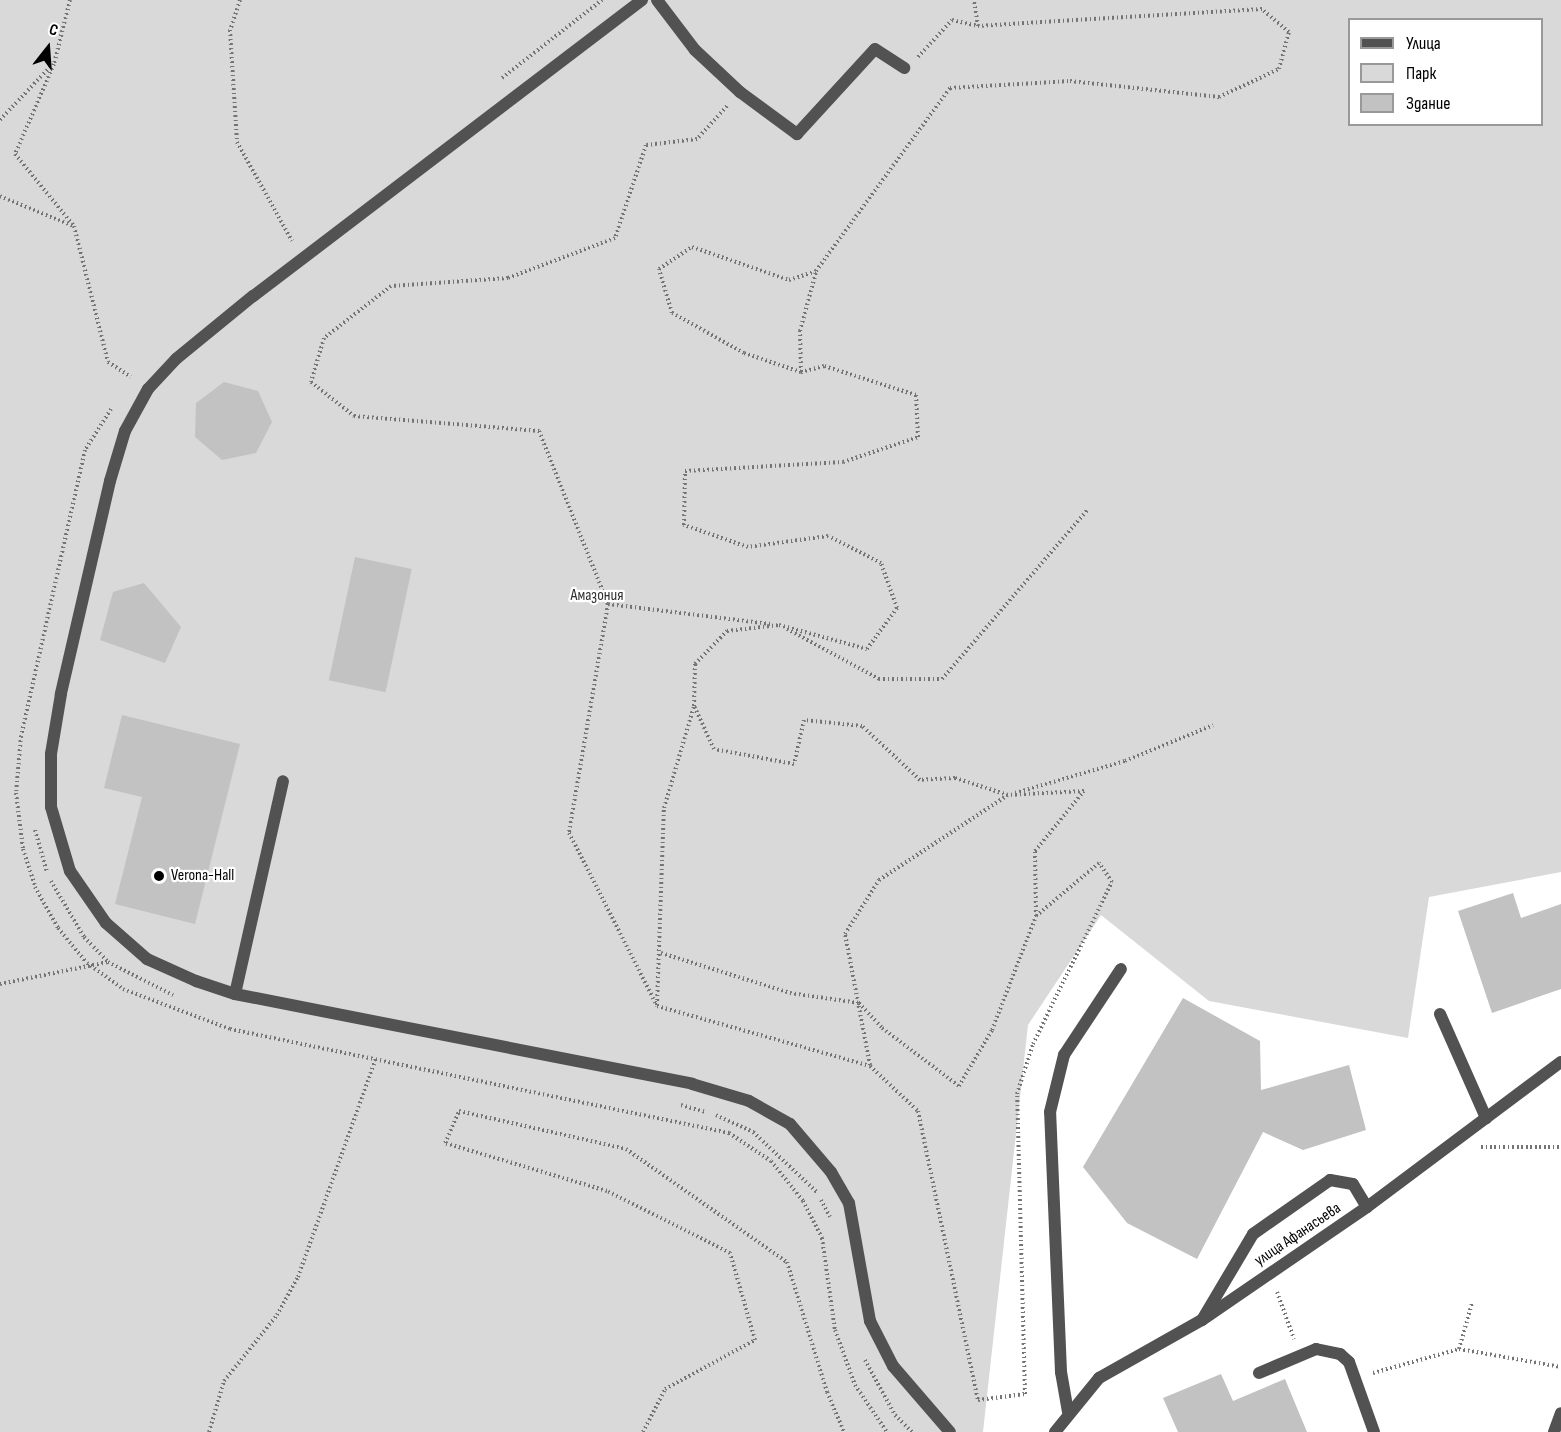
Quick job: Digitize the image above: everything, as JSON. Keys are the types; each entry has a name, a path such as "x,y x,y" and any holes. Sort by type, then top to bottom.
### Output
{"street":[{"path":"642,0 302,259 176,359 148,388 125,431 105,504 58,714 51,807 70,872 106,923 147,959 235,994 692,1084 749,1101 790,1124 849,1203 870,1321 893,1366 950,1432"},
{"path":"657,0 695,50 740,92 797,134 874,50 904,68"},
{"path":"235,994 283,781"},
{"path":"1068,1412 1061,1372 1050,1112 1064,1055 1121,969"},
{"path":"1440,1014 1486,1118"},
{"name":"улица Афанасьева","path":"1055,1432 1068,1412 1099,1378 1202,1320 1367,1208 1561,1062"},
{"path":"1202,1320 1252,1234 1330,1180 1353,1185 1367,1208"},
{"path":"1259,1373 1316,1349 1334,1352 1349,1362 1374,1432"},
{"path":"1554,1432 1561,1413"}],"path":[{"path":"70,0 54,64 15,154 74,226 108,362 148,388"},
{"path":"240,0 230,30 237,142 302,259"},
{"path":"499,81 602,0"},
{"path":"974,0 978,26"},
{"path":"801,372 800,330 816,271 950,88 1070,81 1219,97 1279,69 1289,32 1262,9 978,26 952,20 904,68"},
{"path":"0,120 54,64"},
{"path":"740,92 697,139 646,145 615,238 508,278 391,286 324,338 311,382 354,416 539,431 608,604 569,833 657,1006 870,1066 918,1111 978,1400 1025,1394 1017,1094 1033,1044 1112,882 1099,863 1036,916"},
{"path":"0,196 74,226"},
{"path":"283,249 302,234"},
{"path":"608,604 779,625 867,649 897,608 881,563 828,536 748,547 684,525 685,471 843,462 918,437 916,395 824,366 801,372 744,353 672,313 659,269 692,247 789,280 816,271"},
{"path":"125,385 137,369"},
{"path":"116,401 85,450 21,736 16,794 23,849 35,887 58,928 87,963 123,989 172,1011 230,1029 686,1119 729,1132 771,1161 803,1201 822,1238 835,1330 855,1385 887,1432"},
{"path":"98,448 111,409"},
{"path":"657,1006 661,953 664,808 694,706 695,664 727,631 779,625 879,679 942,679 1088,509"},
{"path":"661,953 790,993 859,1003 882,1028 959,1086 992,1030 1036,916 1035,851 1083,791 1008,795 955,778 920,780 862,726 804,720 794,764 714,749 694,706"},
{"path":"870,1066 844,934 879,880 1008,795 1125,761 1213,725"},
{"path":"33,818 38,850 56,894 108,962 182,998"},
{"path":"0,984 87,963 108,962"},
{"path":"209,1432 224,1381 277,1315 298,1277 376,1058"},
{"path":"671,1102 753,1132 817,1192 834,1227"},
{"path":"643,1432 665,1389 755,1340 730,1254 607,1191 445,1143 459,1111 626,1149 787,1262 844,1432"},
{"path":"1448,1147 1561,1147"},
{"path":"1270,1274 1301,1356"},
{"path":"1459,1349 1472,1303"},
{"path":"1355,1378 1459,1349 1561,1367"},
{"path":"863,1356 895,1415 912,1432"}],"green space":[{"name":"Амазония","path":"0,0 1561,0 1561,872 1429,897 1408,1038 1209,1001 1101,915 1028,1025 983,1432 0,1432"}],"building":[{"path":"224,382 258,391 272,422 256,453 222,460 195,437 196,403"},
{"path":"355,557 412,569 386,692 329,680"},
{"path":"144,583 181,627 165,663 100,640 113,592"},
{"path":"122,715 240,744 195,924 115,904 142,797 104,788"},
{"path":"1513,893 1521,918 1561,904 1561,989 1492,1013 1458,911"},
{"path":"1183,998 1260,1041 1261,1090 1349,1065 1366,1130 1303,1150 1263,1132 1197,1259 1127,1223 1083,1167"},
{"path":"1221,1374 1233,1401 1285,1379 1307,1432 1178,1432 1163,1398"}],"place":[{"name":"Verona-Hall","path":"159,876"}]}
